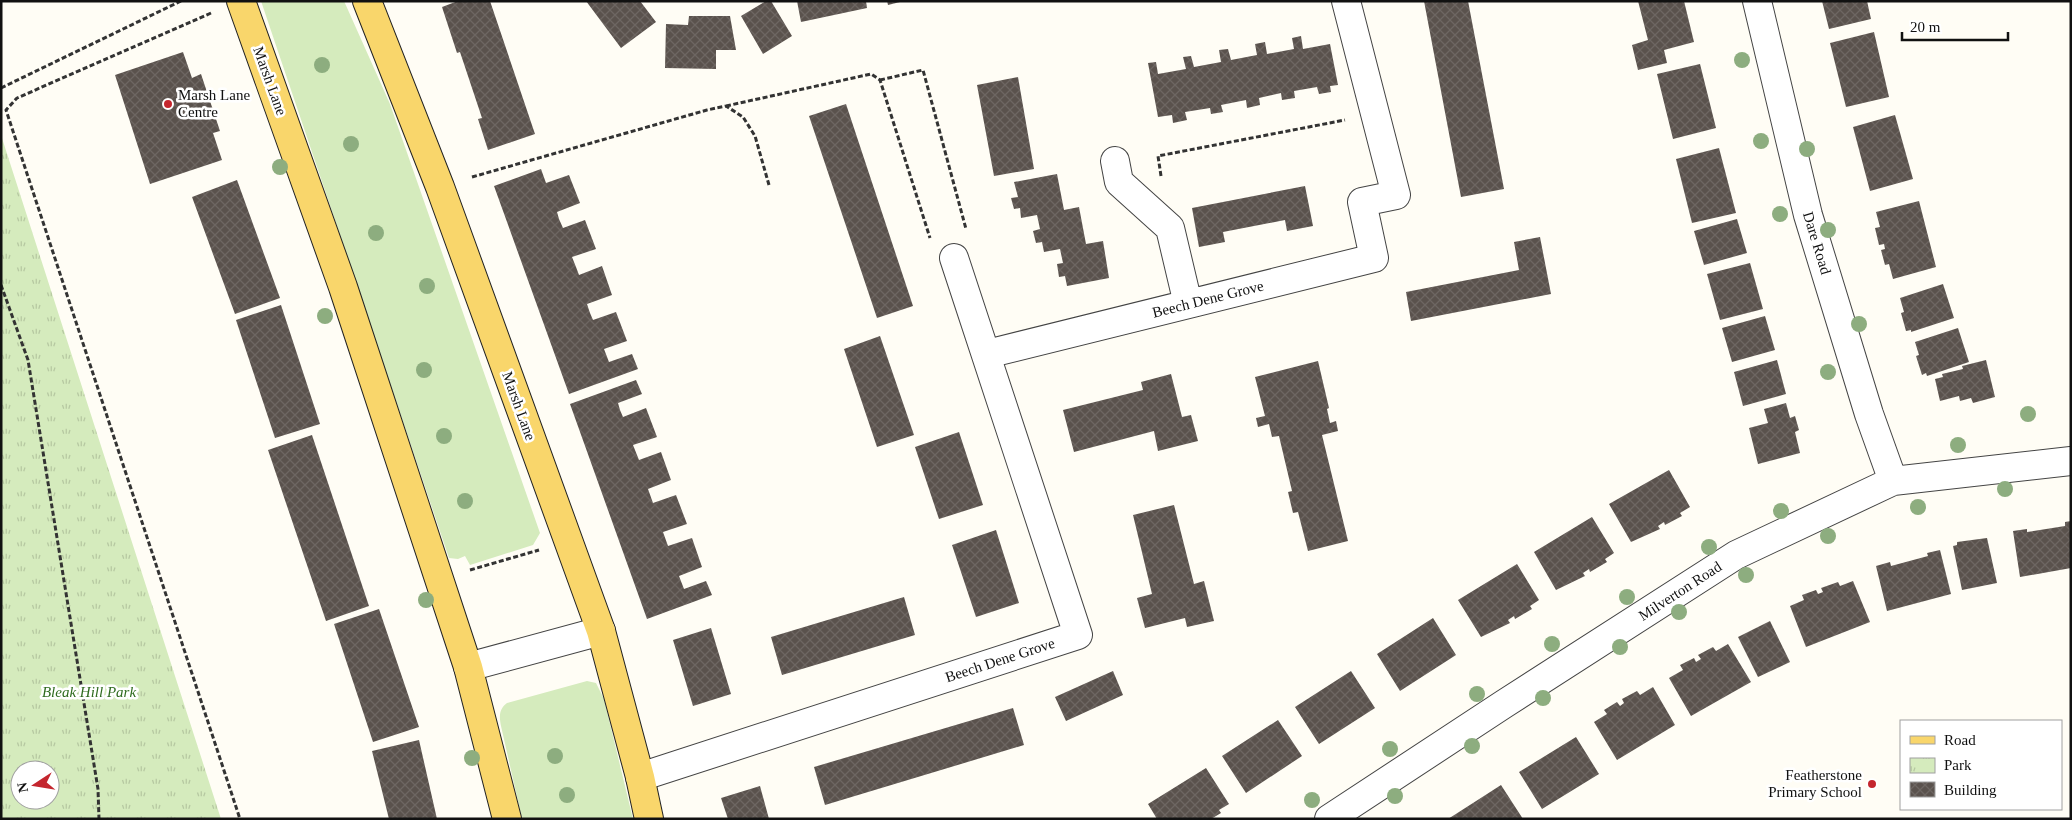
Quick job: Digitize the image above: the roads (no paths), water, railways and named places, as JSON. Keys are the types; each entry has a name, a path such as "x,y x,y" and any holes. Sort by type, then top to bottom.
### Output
{"main road":[{"name":"Marsh Lane","path":"367,1 440,186 601,631 640,777 649,819"},
{"name":"Marsh Lane","path":"230,5 343,287 468,667 507,819"}],"street":[{"name":"Beech Dene Grove","path":"987,354 1374,258 1362,202 1396,194 1346,1"},
{"name":"Dare Road","path":"1757,1 1808,216 1869,414 1893,481"},
{"path":"1115,161 1119,182 1170,228 1188,304"},
{"name":"Beech Dene Grove","path":"640,777 1078,635 954,258"},
{"name":"Milverton Road","path":"1329,819 1736,555 1893,481 2071,461"},
{"path":"468,667 601,631"}],"place":[{"name":"Marsh Lane Centre","path":"168,104"},
{"name":"Featherstone Primary School","path":"1872,784"}],"park label":[{"name":"Bleak Hill Park","path":"89,692"}]}
